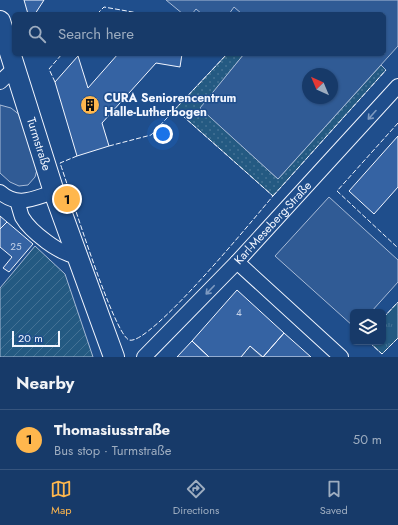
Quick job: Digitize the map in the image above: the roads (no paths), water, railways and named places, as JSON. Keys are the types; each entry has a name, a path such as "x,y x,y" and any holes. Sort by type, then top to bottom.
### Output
{"street":[{"name":"Turmstraße","path":"0,21 7,76 54,192 114,357"},
{"name":"Karl-Meseberg-Straße","path":"144,357 237,262 398,86"},
{"path":"0,192 8,198 17,201 27,200 54,192"},
{"path":"17,201 22,216 28,224 61,252 70,256 78,256"},
{"path":"237,262 341,357"}],"place":[{"name":"CURA Seniorencentrum Halle-Lutherbogen","path":"90,105"},
{"name":"Thomasiusstraße","path":"67,199"}]}
